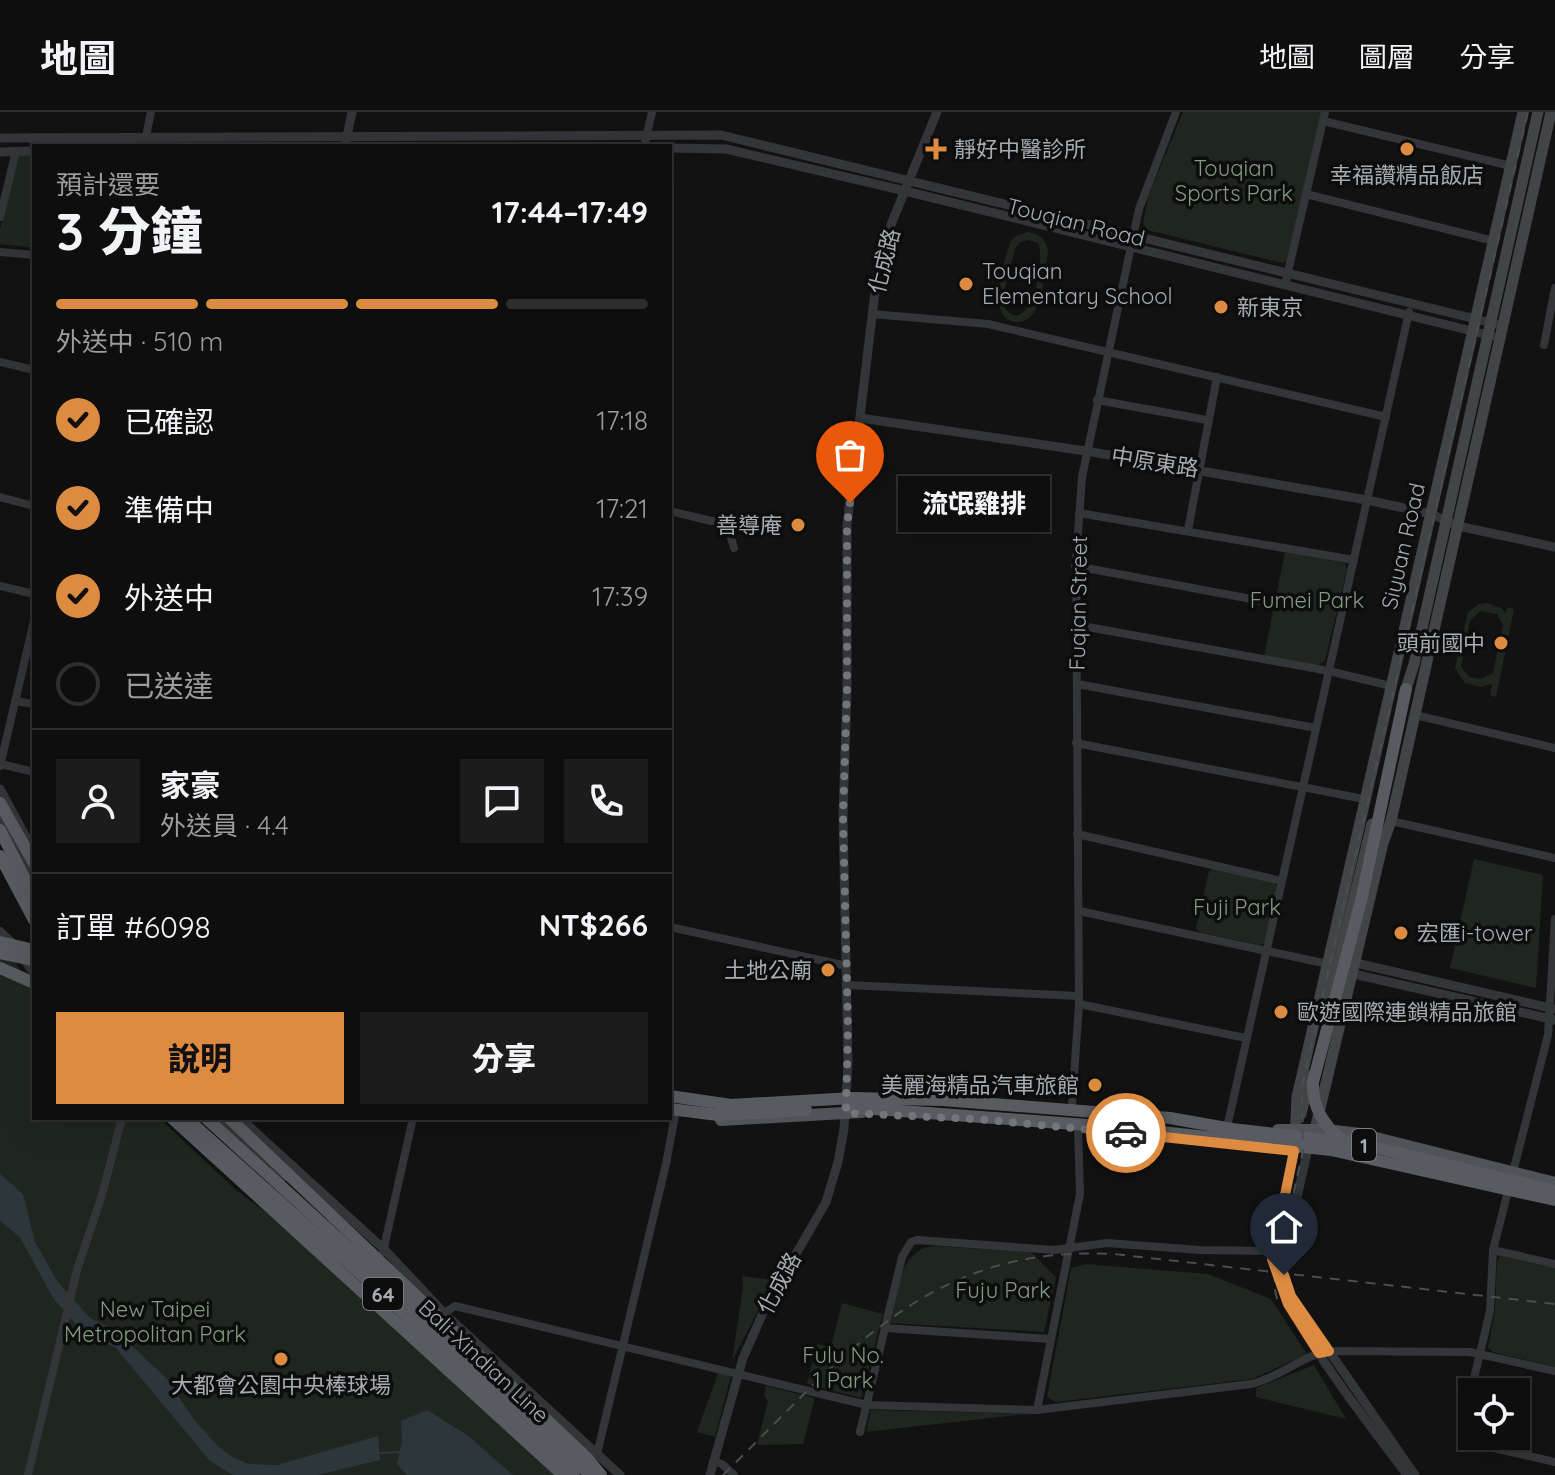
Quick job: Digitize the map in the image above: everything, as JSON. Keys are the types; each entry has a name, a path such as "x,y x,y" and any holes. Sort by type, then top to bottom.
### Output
{"highway":[{"path":"1406,689 1365,887 1318,1058 1313,1091 1322,1120 1338,1137 1356,1147 1419,1168"},
{"path":"0,803 32,859"},
{"path":"0,830 32,893"},
{"path":"0,840 32,885"},
{"path":"0,856 32,916"},
{"path":"0,942 32,950"},
{"path":"0,953 32,960"},
{"path":"0,968 32,982"},
{"path":"672,1097 729,1109 782,1100"},
{"name":"1","path":"672,1097 747,1105 853,1098 927,1099 1170,1118 1253,1132 1361,1144 1555,1198"},
{"path":"851,1110 918,1105 1002,1110 1303,1141"},
{"name":"1","path":"672,1113 732,1115 851,1110 1114,1127 1331,1150 1555,1198"},
{"path":"174,1120 563,1475"},
{"name":"Bali-Xindian Line","path":"188,1120 381,1292 574,1475"},
{"path":"201,1120 360,1270 440,1363"},
{"name":"Bali-Xindian Line","path":"208,1120 408,1302 590,1475"},
{"path":"240,1123 577,1448 601,1475"}],"main road":[{"name":"Siyuan Road","path":"1303,1141 1297,1097 1523,112"},
{"name":"Siyuan Road","path":"1303,1141 1355,968 1383,843 1391,821 1458,526 1538,112"},
{"name":"Siyuan Road","path":"1303,1141 1446,520 1551,112"},
{"path":"1399,652 1419,640"},
{"name":"Siyuan Road","path":"1383,843 1385,817 1410,707 1414,664"},
{"name":"1","path":"782,1100 847,1093 906,1093 1072,1106 1228,1123 1303,1141"},
{"name":"1","path":"851,1110 1078,1128 1303,1141 1351,1147 1510,1183 1555,1198"},
{"name":"1","path":"1510,1183 1555,1183"}],"street":[{"path":"145,142 151,112"},
{"path":"346,141 352,112"},
{"path":"644,144 652,112"},
{"name":"化成路","path":"710,1475 738,1374 766,1306 826,1202 851,1110 847,1093 843,816 847,525 877,275 906,186 937,112"},
{"name":"Fuqian Street","path":"1072,1106 1079,1000 1075,566 1079,513 1086,451 1144,191 1176,112"},
{"path":"1285,285 1324,117 1511,166"},
{"name":"Touqian Road","path":"0,138 145,142 721,135 1133,247 1409,316 1475,326"},
{"name":"Touqian Road","path":"672,148 726,149 1134,236 1411,304 1495,331"},
{"path":"0,217 16,151"},
{"path":"0,152 32,151"},
{"path":"1306,194 1494,241"},
{"path":"0,252 32,255"},
{"path":"1544,345 1555,288"},
{"path":"1228,1123 1411,304"},
{"path":"872,314 988,324 1386,417"},
{"path":"0,362 32,370"},
{"path":"1188,530 1217,377"},
{"path":"1097,400 1207,420"},
{"name":"中原東路","path":"860,418 1200,469 1431,514 1458,526 1555,547"},
{"path":"0,497 32,505"},
{"path":"672,511 711,521 726,521 734,548"},
{"path":"1079,513 1354,560"},
{"path":"1075,566 1273,603"},
{"path":"0,586 32,594"},
{"path":"1077,625 1329,671 1391,686"},
{"path":"32,629 0,765 32,772"},
{"path":"1077,684 1316,728"},
{"path":"15,701 32,704"},
{"path":"1415,715 1555,748"},
{"path":"1076,743 1364,799"},
{"path":"0,789 32,848"},
{"path":"0,815 32,871"},
{"path":"1391,821 1555,858"},
{"path":"1077,834 1282,881"},
{"path":"1079,911 1328,964"},
{"path":"1555,919 1552,1014 1493,1250 1492,1293 1481,1354 1461,1431 1461,1437 1467,1442 1555,1462"},
{"path":"672,927 847,966"},
{"path":"0,931 9,937 32,971"},
{"path":"1355,968 1552,1014"},
{"path":"847,985 1079,1000 1246,1038"},
{"path":"28,1475 71,1293 121,1120"},
{"path":"219,1120 444,1313 620,1475"},
{"path":"377,1258 385,1250 413,1120"},
{"path":"597,1454 624,1347 671,1120"},
{"path":"240,1123 385,1250 444,1313"},
{"path":"1037,1410 1080,1194 1078,1128"},
{"path":"1303,1141 1273,1251 1274,1267 1288,1304 1415,1475"},
{"path":"1303,1141 1284,1253 1283,1267 1291,1296 1324,1352 1407,1475"},
{"path":"860,1432 902,1257 911,1242 1054,1250 1120,1243 1200,1250 1273,1251"},
{"path":"1493,1250 1555,1264"},
{"path":"444,1313 455,1306 867,1405 1037,1410 1251,1384 1324,1352 1481,1354 1555,1371"},
{"path":"885,1328 1050,1339"},
{"path":"713,1461 722,1464 734,1475"}],"green space":[{"name":"Touqian Sports Park","path":"1183,112 1322,112 1288,260 1282,263 1147,230 1143,223 1148,197"},
{"path":"19,155 32,155 32,248 0,244 0,229"},
{"path":"1028,232 1036,234 1045,241 1048,253 1036,309 1028,319 1017,322 1007,319 999,301 1004,261 1016,236","holes":["1029,240 1038,243 1039,274 1032,300 1019,315 1011,314 1006,309 1004,298 1015,249 1020,242"]},
{"name":"Fumei Park","path":"1285,552 1345,563 1347,569 1325,661 1318,665 1264,656"},
{"path":"1487,603 1506,613 1507,607 1514,609 1496,697 1490,695 1492,684 1481,687 1465,683 1455,668 1468,612 1479,604","holes":["1480,611 1497,614 1503,625 1493,673 1481,679 1469,677 1461,666 1470,621"]},
{"path":"1474,859 1543,875 1536,988 1450,968"},
{"name":"Fuji Park","path":"1213,868 1275,883 1278,888 1264,943 1260,945 1199,932 1196,928 1209,871"},
{"name":"New Taipei Metropolitan Park","path":"0,937 32,990 32,1120 161,1120 235,1189 342,1269 564,1475 0,1475"},
{"name":"Fuju Park","path":"933,1246 1031,1252 1056,1277 1044,1332 891,1323 906,1265 921,1249"},
{"path":"1500,1256 1555,1268 1555,1367 1493,1352 1488,1348"},
{"path":"1086,1264 1208,1274 1271,1299 1307,1354 1252,1379 1056,1402 1047,1397 1071,1268"},
{"path":"742,1276 774,1280 732,1361 743,1287"},
{"name":"Fulu No. 1 Park","path":"842,1303 883,1314 861,1398 807,1384 817,1344 831,1347"},
{"path":"1314,1365 1346,1419 1256,1397 1256,1388"},
{"path":"718,1373 731,1376 715,1437 697,1432"},
{"path":"766,1386 815,1398 803,1444 757,1445 768,1401 764,1396"},
{"path":"871,1410 1028,1414 866,1432"}],"shaded area":[{"path":"0,1174 23,1194 35,1242 57,1281 90,1318 115,1330 166,1378 195,1421 232,1457 249,1464 277,1465 378,1436 380,1460 318,1475 233,1475 210,1461 116,1348 82,1331 53,1298 20,1237 0,1221"},
{"path":"427,1410 467,1435 513,1475 407,1475 397,1464 402,1441 401,1421"}],"waterway":[{"path":"380,1453 402,1452"}],"railway":[{"path":"1277,1299 1274,1285 1276,1270 1303,1151 1302,1085 1528,112"},
{"path":"723,1475 809,1389 894,1316 940,1288 991,1268 1048,1256 1114,1254 1555,1304"}],"way so far":[{"path":"850,503 847,525 843,816 848,1027 846,1113 1034,1123 1126,1133"}],"place":[{"name":"靜好中醫診所","path":"936,149"},
{"name":"幸福讚精品飯店","path":"1407,149"},
{"name":"Touqian Elementary School","path":"966,284"},
{"name":"新東京","path":"1221,307"},
{"name":"流氓雞排","path":"850,503"},
{"name":"善導庵","path":"798,525"},
{"name":"頭前國中","path":"1501,643"},
{"name":"宏匯i-tower","path":"1401,933"},
{"name":"土地公廟","path":"828,970"},
{"name":"歐遊國際連鎖精品旅館","path":"1281,1012"},
{"name":"美麗海精品汽車旅館","path":"1095,1085"},
{"name":"大都會公園中央棒球場","path":"281,1359"}],"route":[{"path":"1126,1133 1294,1151 1272,1259 1288,1304 1319,1353 1329,1351 1291,1296 1284,1275"}]}
